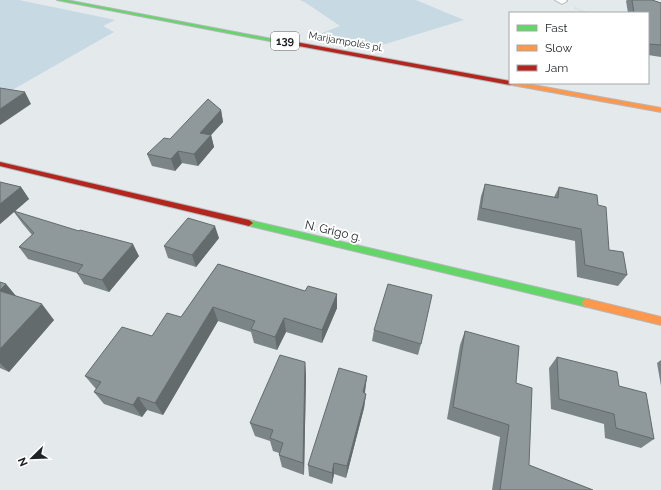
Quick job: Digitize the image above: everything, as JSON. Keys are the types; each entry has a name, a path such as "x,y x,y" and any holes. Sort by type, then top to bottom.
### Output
{"main road":[{"name":"Marijampolės pl.","path":"59,0 509,83"},
{"name":"Marijampolės pl.","path":"517,84 661,110"},
{"name":"N. Grigo g.","path":"0,164 661,321"}],"shaded area":[{"path":"0,0 19,0 115,20 103,26 114,32 0,97"},
{"path":"300,0 416,0 464,20 369,49 309,38 340,26"}],"building":[{"path":"632,0 652,0 661,3 661,45 649,44 649,12 634,12"},
{"path":"0,88 25,92 0,109"},
{"path":"208,99 221,110 200,133 211,135 194,154 178,151 171,159 147,154 164,138 170,139"},
{"path":"0,182 21,187 0,204"},
{"path":"485,184 558,198 559,187 597,195 598,205 606,207 609,250 623,252 627,275 585,265 581,229 481,208"},
{"path":"14,211 79,231 80,230 133,244 102,280 77,273 83,265 19,247 34,233"},
{"path":"188,218 215,226 192,255 164,246"},
{"path":"218,264 305,291 308,286 337,294 322,330 284,318 275,337 251,329 255,321 213,307 155,403 138,397 133,405 94,392 101,382 85,376 122,327 152,336 167,313 181,317"},
{"path":"0,282 6,284 0,290"},
{"path":"388,284 432,295 421,344 374,330"},
{"path":"0,291 42,304 0,349"},
{"path":"465,331 519,346 516,383 532,388 529,465 593,490 500,490 509,425 453,407"},
{"path":"280,355 305,362 303,463 279,455 283,443 270,438 273,430 250,423"},
{"path":"557,357 617,372 619,386 646,393 654,439 616,428 614,414 559,399"},
{"path":"339,368 367,376 363,392 366,394 347,466 334,463 332,473 308,465"}],"traffic: fast":[{"path":"59,0 290,43"},
{"path":"249,223 587,303"}],"traffic: slow":[{"path":"518,84 661,110"},
{"path":"587,303 661,321"}],"traffic: jam":[{"path":"290,43 509,83"},
{"path":"0,164 249,223"}]}
